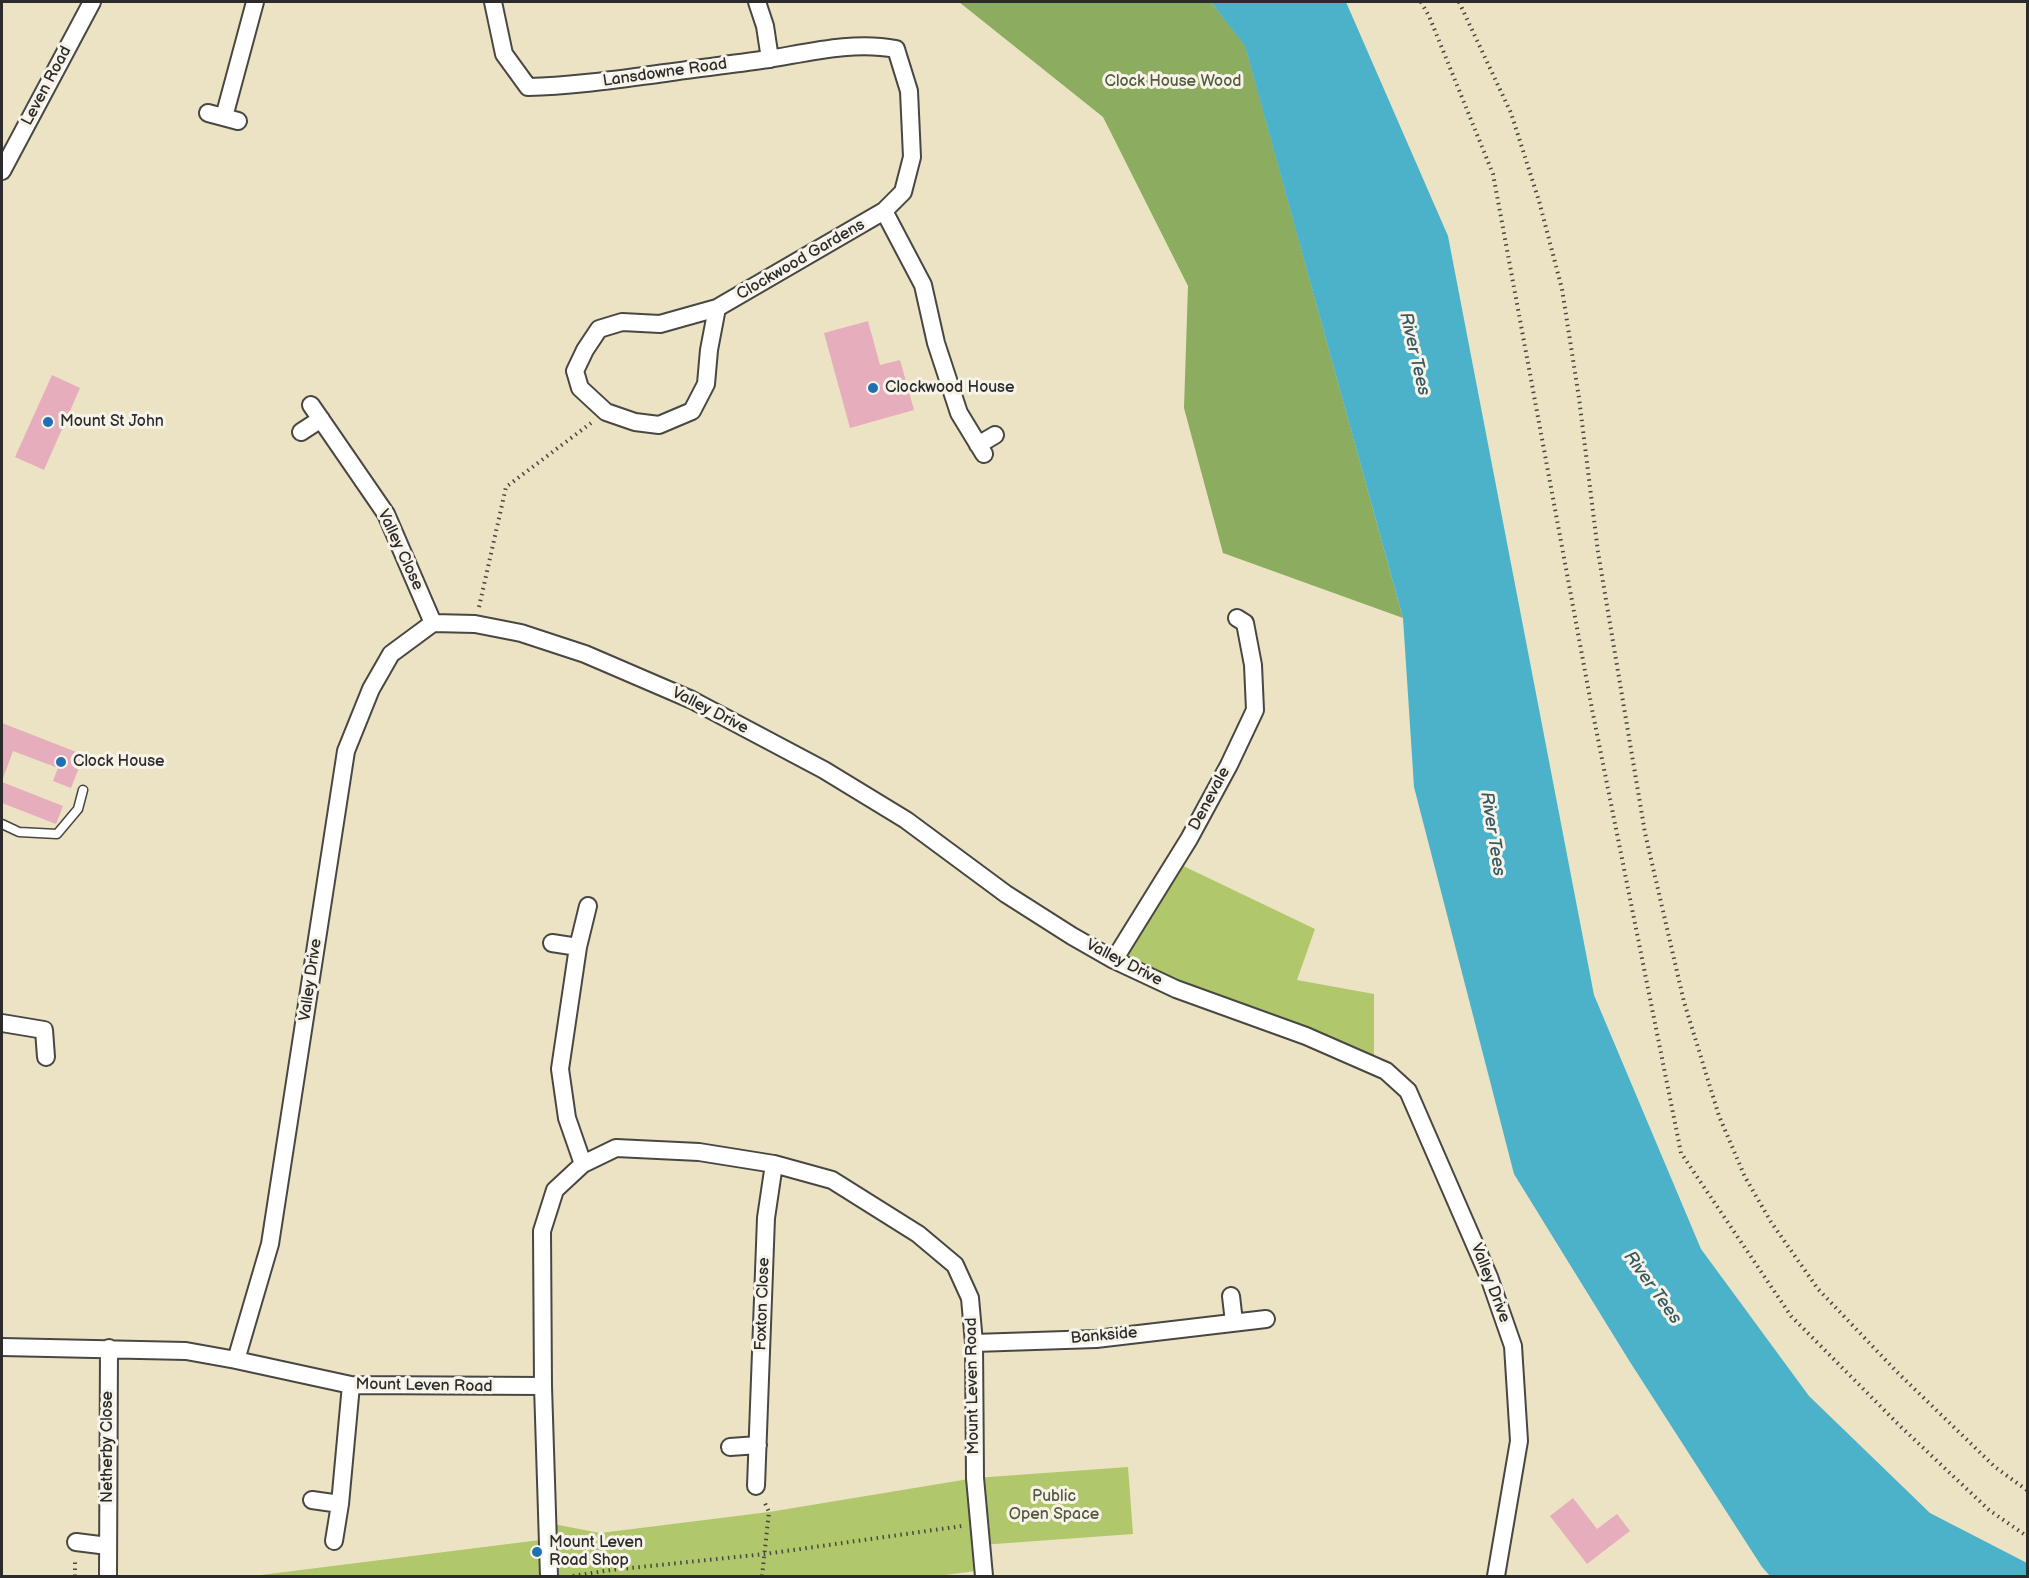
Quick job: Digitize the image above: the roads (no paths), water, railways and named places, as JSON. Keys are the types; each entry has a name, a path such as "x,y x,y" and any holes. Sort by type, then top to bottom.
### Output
{"street":[{"name":"Leven Road","path":"2,171 92,2"},
{"path":"223,117 255,2"},
{"name":"Lansdowne Road","path":"493,2 504,54 528,87 559,86 771,59 818,49 879,46 896,49"},
{"path":"758,2 771,59"},
{"name":"Clockwood Gardens","path":"717,308 709,350 706,384 692,411 659,425 635,422 606,412 580,388 575,371 599,328 622,322 660,324 717,308 884,212 903,192 912,157 909,92 896,49"},
{"name":"Clockwood Gardens","path":"884,212 923,285 936,343 959,413 981,450 995,435"},
{"name":"Valley Close","path":"311,405 386,514 433,624"},
{"path":"301,432 321,420"},
{"name":"Denevale","path":"1114,960 1189,839 1229,765 1255,710 1253,665 1236,622"},
{"name":"Valley Drive","path":"236,1360 270,1244 346,751 371,689 391,654 433,624 475,624 521,633 585,654 692,699 824,770 906,820 1006,894 1114,960 1176,988 1306,1036 1386,1071 1408,1091 1485,1266 1513,1346 1519,1441 1496,1576"},
{"path":"583,1164 567,1118 560,1069 578,947 588,906"},
{"path":"552,943 578,947"},
{"path":"2,1023 44,1030 46,1057"},
{"name":"Mount Leven Road","path":"549,1576 543,1386 542,1231 555,1190 583,1164 616,1148 699,1152 774,1164 832,1180 918,1234 955,1265 970,1298 974,1343 975,1478 984,1576"},
{"name":"Foxton Close","path":"756,1486 766,1218 774,1164"},
{"path":"1231,1296 1234,1322"},
{"name":"Bankside","path":"974,1343 1096,1339 1266,1319"},
{"path":"2,1347 186,1351 236,1360"},
{"name":"Netherby Close","path":"108,1576 109,1348"},
{"name":"Mount Leven Road","path":"236,1360 351,1385 543,1386"},
{"path":"334,1541 340,1504 351,1385"},
{"path":"730,1447 758,1445"},
{"path":"312,1500 340,1504"},
{"path":"76,1542 108,1546"}],"lane":[{"path":"2,824 19,832 57,834 78,809 83,790"}],"water":[{"name":"River Tees","path":"1211,2 1346,2 1448,236 1594,995 1701,1249 1809,1396 1930,1513 2027,1563 2027,1576 1770,1576 1630,1362 1514,1174 1414,787 1403,618 1245,46"}],"place":[{"name":"Clockwood House","path":"873,388"},
{"name":"Mount St John","path":"48,422"},
{"name":"Clock House","path":"61,762"},
{"name":"Mount Leven Road Shop","path":"537,1552"}],"park label":[{"name":"Clock House Wood","path":"1173,82"},
{"name":"Public Open Space","path":"1054,1506"}]}
